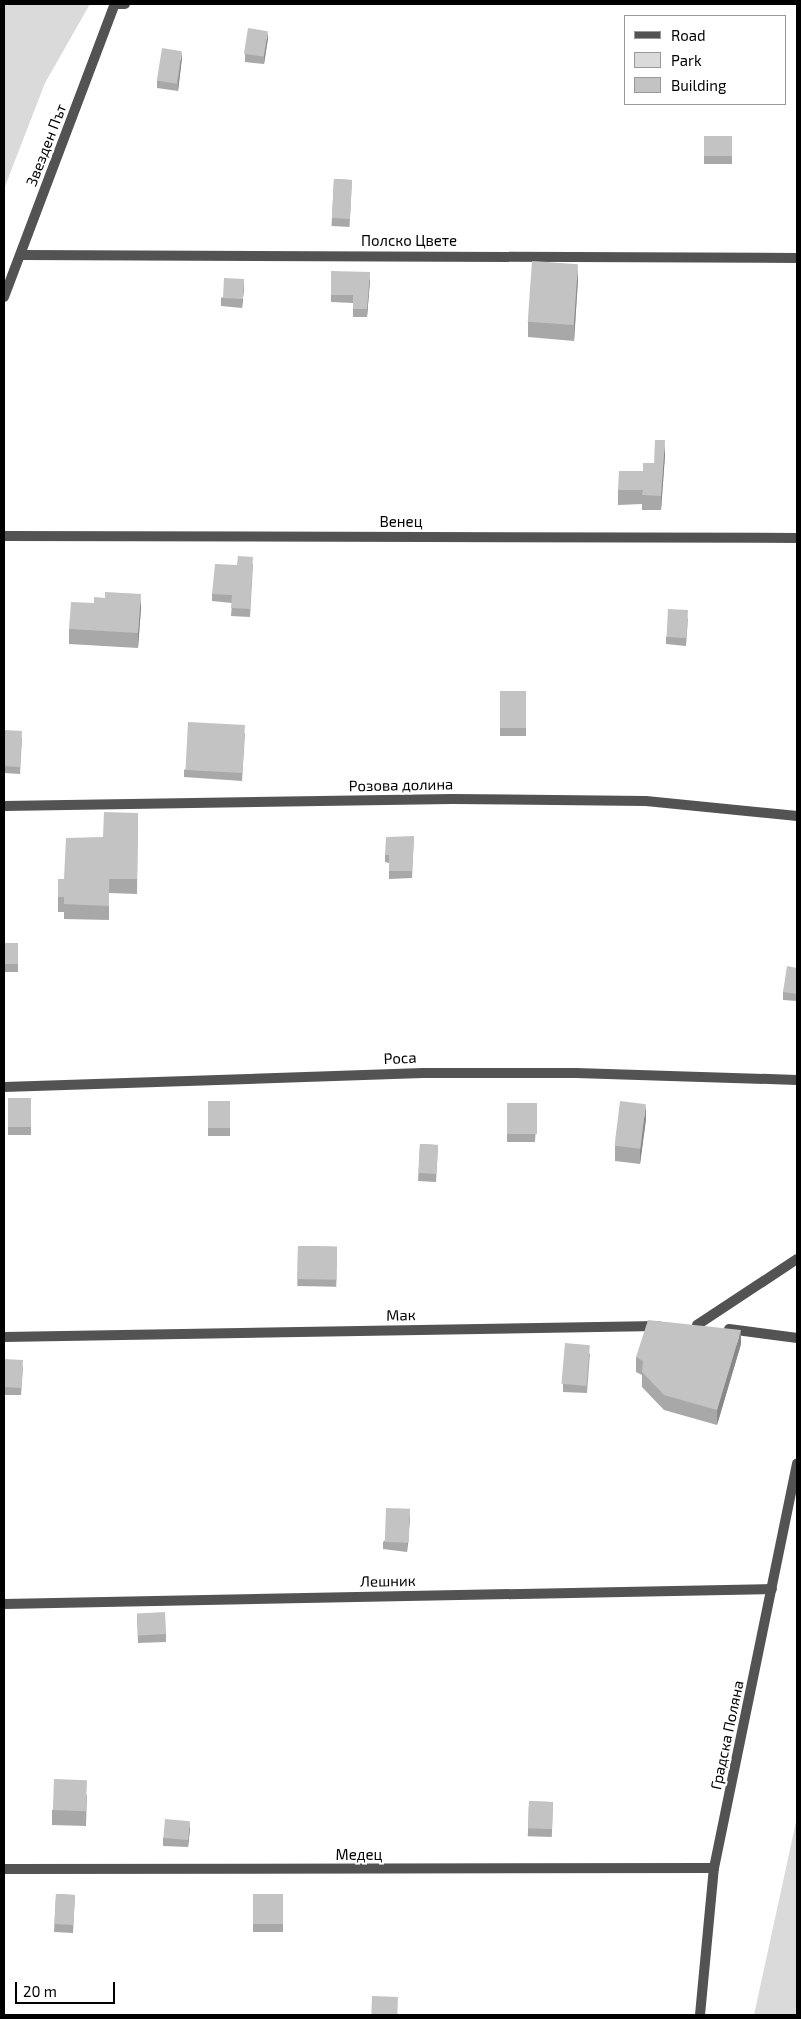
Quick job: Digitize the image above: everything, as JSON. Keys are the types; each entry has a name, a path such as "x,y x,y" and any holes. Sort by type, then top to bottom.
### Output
{"street":[{"path":"115,4 125,4"},
{"name":"Звезден Път","path":"4,297 115,4"},
{"name":"Полско Цвете","path":"21,255 797,258"},
{"name":"Венец","path":"4,536 797,538"},
{"name":"Розова долина","path":"4,806 559,800 646,801 797,816"},
{"name":"Роса","path":"4,1087 423,1072 797,1080"},
{"path":"797,1259 692,1325 797,1338"},
{"name":"Мак","path":"4,1337 667,1326"},
{"name":"Градска Поляна","path":"700,2015 714,1868 797,1463"},
{"name":"Лешник","path":"4,1604 772,1589"},
{"name":"Медец","path":"4,1869 714,1868"}],"green space":[{"path":"4,4 90,4 45,83 4,189"},
{"path":"797,1817 797,2015 754,2015"}],"building":[{"path":"248,28 268,31 264,57 244,54"},
{"path":"162,48 182,51 177,84 157,81"},
{"path":"704,136 732,136 732,156 704,156"},
{"path":"334,179 352,180 350,219 332,218"},
{"path":"532,261 578,264 574,325 528,322"},
{"path":"331,271 370,272 367,309 353,309 353,295 331,295"},
{"path":"224,278 244,279 243,299 223,298"},
{"path":"655,440 665,440 661,496 642,495 643,490 618,490 619,471 643,471 643,463 654,463"},
{"path":"238,556 253,557 250,609 231,608 232,595 212,594 215,564 237,565"},
{"path":"105,592 141,594 138,633 69,629 71,602 94,603 94,597 105,598"},
{"path":"668,609 688,610 687,638 667,637"},
{"path":"500,691 526,691 526,728 500,728"},
{"path":"188,722 245,725 242,773 185,770"},
{"path":"4,730 22,731 20,767 4,766"},
{"path":"104,812 138,813 137,879 109,879 109,906 64,904 64,897 58,897 58,879 64,879 66,838 103,837"},
{"path":"414,836 412,871 389,871 389,855 385,855 386,837"},
{"path":"4,943 18,943 18,964 4,964"},
{"path":"787,966 797,968 797,994 783,992"},
{"path":"8,1098 31,1098 31,1127 8,1127"},
{"path":"208,1101 230,1101 230,1128 208,1128"},
{"path":"620,1101 646,1104 640,1149 615,1146"},
{"path":"507,1103 537,1103 537,1134 507,1134"},
{"path":"420,1144 438,1145 436,1174 418,1173"},
{"path":"298,1246 337,1247 336,1280 297,1279"},
{"path":"648,1320 741,1330 717,1410 664,1395 642,1372 643,1361 636,1357"},
{"path":"565,1343 590,1345 586,1386 561,1384"},
{"path":"4,1359 23,1360 22,1388 4,1387"},
{"path":"386,1508 410,1509 409,1543 385,1542"},
{"path":"165,1612 166,1634 138,1635 137,1613"},
{"path":"54,1779 87,1780 86,1811 53,1810"},
{"path":"529,1801 553,1802 552,1829 528,1828"},
{"path":"165,1819 190,1821 188,1840 163,1838"},
{"path":"56,1894 75,1895 73,1925 54,1924"},
{"path":"253,1894 283,1894 283,1924 253,1924"},
{"path":"372,1996 398,1997 397,2015 371,2015"}]}
